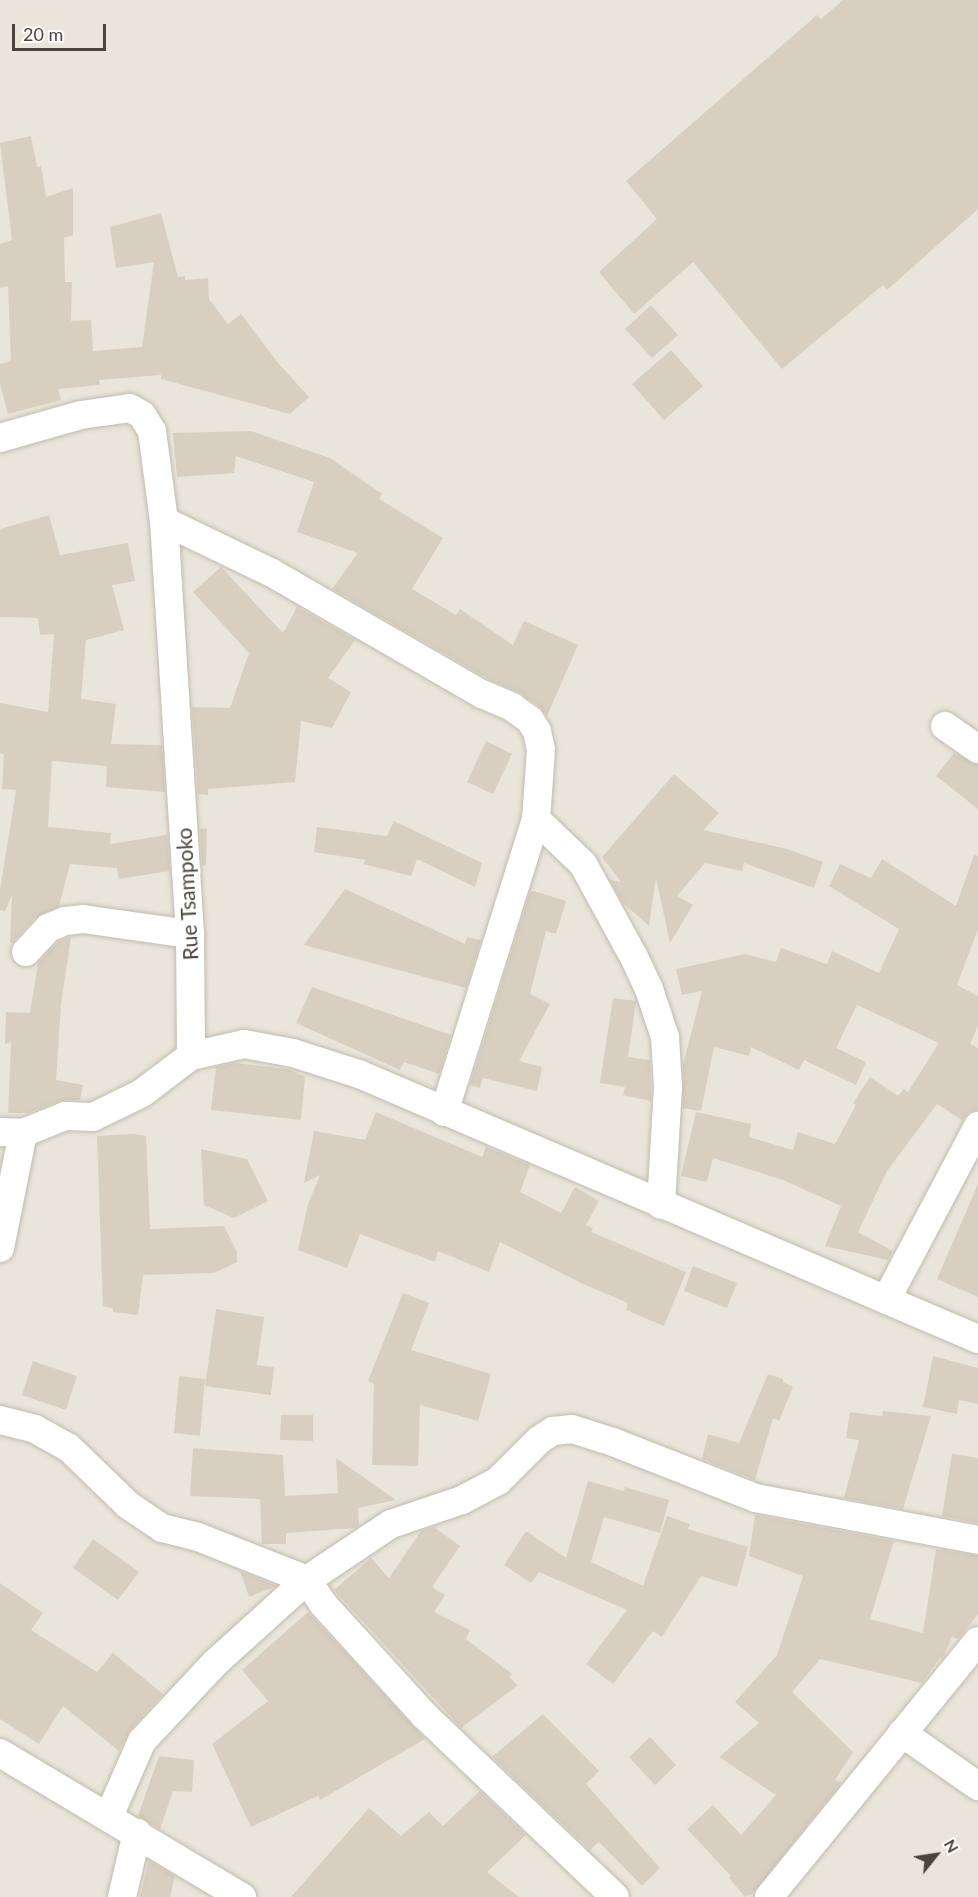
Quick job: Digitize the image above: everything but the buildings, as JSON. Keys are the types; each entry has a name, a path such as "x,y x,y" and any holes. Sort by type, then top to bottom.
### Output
{"street":[{"name":"Rue Tsampoko","path":"0,438 81,414 130,408 137,411 152,431 164,521 190,934 191,1056"},
{"path":"164,521 272,573 482,694 512,707 530,720 537,731 541,750 536,819 444,1112"},
{"path":"945,726 978,749"},
{"path":"536,819 583,864 601,894 649,989 665,1037 668,1087 661,1205"},
{"path":"26,952 48,928 65,921 84,920 190,934"},
{"path":"0,1248 12,1133 65,1116 93,1117 142,1093 191,1056 244,1044 293,1053 359,1074 978,1339"},
{"path":"886,1300 978,1126"},
{"path":"0,1420 34,1429 68,1447 128,1505 162,1528 198,1537 307,1580 324,1604 425,1716 615,1897"},
{"path":"109,1816 142,1741 215,1663 307,1580 392,1524 462,1500 498,1481 539,1440 553,1431 572,1429 613,1442 756,1498 978,1540"},
{"path":"769,1897 978,1641"},
{"path":"902,1734 978,1786"},
{"path":"0,1753 242,1897"},
{"path":"122,1897 137,1833"}],"shaded area":[{"path":"0,0 978,0 978,1897 0,1897"}]}
